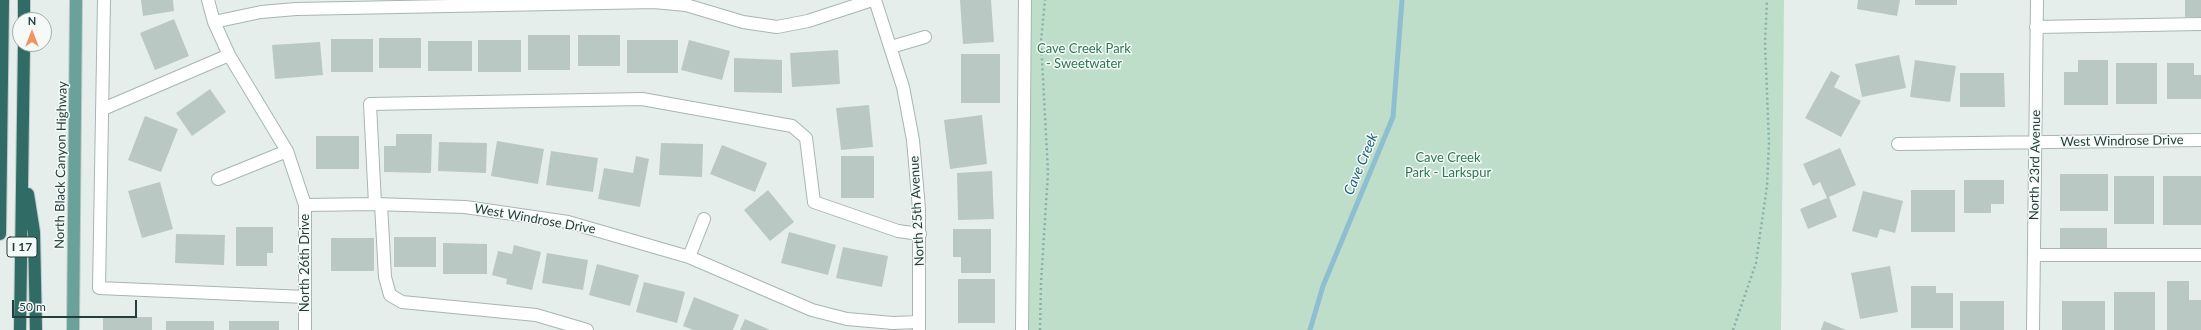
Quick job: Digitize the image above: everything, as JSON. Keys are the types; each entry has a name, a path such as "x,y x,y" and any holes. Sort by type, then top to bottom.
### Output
{"highway":[{"path":"0,234 3,0"},
{"path":"24,0 24,12"},
{"name":"I 17","path":"20,330 24,52"},
{"path":"23,163 34,232 36,330"}],"main road":[{"name":"North Black Canyon Highway","path":"73,330 76,0"}],"street":[{"path":"104,0 99,288 305,297"},
{"name":"North 26th Drive","path":"208,0 214,22 229,55 287,152 305,205 305,330"},
{"path":"214,22 261,12 296,9 654,2 686,5 743,22 777,27 808,21 872,0"},
{"name":"North 25th Avenue","path":"875,0 903,87 912,140 920,234 919,326"},
{"path":"1022,330 1025,0"},
{"name":"North 23rd Avenue","path":"2033,330 2036,0"},
{"path":"2036,28 2201,24"},
{"path":"890,47 926,37"},
{"path":"103,109 229,55"},
{"path":"587,330 536,315 402,302 390,295 385,277 370,104 642,99 792,126 806,138 814,202 898,231 920,234"},
{"name":"West Windrose Drive","path":"1898,144 2201,140"},
{"path":"218,179 287,152"},
{"name":"West Windrose Drive","path":"305,205 378,204 465,207 509,212 574,224 689,258 819,312 847,319 919,326"},
{"path":"689,258 704,219"},
{"path":"2034,255 2201,255"}],"path":[{"path":"1040,330 1041,283 1048,172 1041,41 1045,0"},
{"path":"1733,330 1756,263 1767,186 1769,143 1765,43 1766,0"}],"green space":[{"name":"Cave Creek Park - Larkspur","path":"1025,0 1784,0 1781,330 1028,330"}],"building":[{"path":"141,0 173,0 174,11 143,16"},
{"path":"960,0 991,0 994,42 963,44"},
{"path":"1858,0 1900,0 1897,16 1857,9"},
{"path":"1915,0 1957,0 1957,5 1915,5"},
{"path":"2185,0 2201,0 2201,17 2185,17"},
{"path":"174,19 189,56 155,70 140,33"},
{"path":"528,35 570,35 570,70 528,70"},
{"path":"578,35 620,35 620,66 578,66"},
{"path":"379,38 421,38 421,68 379,68"},
{"path":"331,39 373,39 373,72 331,72"},
{"path":"478,40 521,40 521,72 478,72"},
{"path":"627,40 678,40 678,73 627,73"},
{"path":"689,40 730,51 722,80 681,70"},
{"path":"428,41 472,41 472,71 428,71"},
{"path":"320,42 323,75 275,79 272,45"},
{"path":"838,50 840,84 792,87 790,53"},
{"path":"961,54 1000,54 1000,103 961,103"},
{"path":"1899,55 1906,88 1862,97 1855,64"},
{"path":"734,58 782,60 782,93 734,92"},
{"path":"1915,60 1956,66 1950,102 1910,97"},
{"path":"2078,60 2108,60 2108,105 2064,105 2064,72 2078,72"},
{"path":"2116,63 2157,63 2157,104 2116,104"},
{"path":"2167,63 2194,63 2194,75 2201,75 2201,99 2167,99"},
{"path":"1831,71 1840,76 1834,87 1861,101 1841,137 1805,118"},
{"path":"1960,73 2004,73 2005,107 1960,107"},
{"path":"210,89 226,112 192,136 176,113"},
{"path":"869,105 873,147 841,150 836,108"},
{"path":"982,115 987,164 950,169 944,120"},
{"path":"145,116 178,129 161,172 128,160"},
{"path":"396,134 432,134 431,173 384,172 384,146 396,146"},
{"path":"316,136 359,136 359,169 316,169"},
{"path":"497,141 544,149 538,184 491,176"},
{"path":"439,142 487,143 486,173 438,171"},
{"path":"661,143 703,144 702,177 659,175"},
{"path":"722,145 767,163 755,192 710,174"},
{"path":"1840,148 1856,185 1829,197 1837,217 1808,229 1800,209 1827,198 1820,182 1813,186 1803,164"},
{"path":"551,151 598,158 593,192 546,185"},
{"path":"636,156 649,159 640,207 598,199 604,168 633,173"},
{"path":"841,156 874,156 874,198 841,198"},
{"path":"992,171 994,219 958,220 957,173"},
{"path":"2060,174 2108,174 2108,211 2060,211"},
{"path":"2114,176 2154,176 2154,224 2114,224"},
{"path":"2163,176 2201,176 2201,225 2163,225"},
{"path":"1964,180 2004,180 2004,204 1991,204 1991,213 1964,213"},
{"path":"160,182 173,229 142,238 128,191"},
{"path":"768,190 794,222 770,241 744,210"},
{"path":"1911,190 1955,190 1955,232 1911,232"},
{"path":"1863,191 1903,201 1895,233 1880,229 1877,238 1852,231"},
{"path":"236,227 273,227 273,253 267,253 267,266 236,266"},
{"path":"2060,228 2107,228 2107,249 2060,249"},
{"path":"953,229 991,229 991,273 961,273 961,257 953,257"},
{"path":"789,232 836,245 828,275 781,263"},
{"path":"176,234 225,235 224,265 175,263"},
{"path":"394,237 436,237 436,267 394,267"},
{"path":"331,238 374,238 374,271 331,271"},
{"path":"443,243 487,244 487,274 443,274"},
{"path":"514,245 541,252 532,290 506,284 507,279 492,275 498,251 512,254"},
{"path":"843,247 888,256 882,287 836,278"},
{"path":"547,253 588,260 583,290 542,283"},
{"path":"597,264 639,275 630,306 589,295"},
{"path":"1890,266 1898,312 1860,319 1851,273"},
{"path":"958,279 995,279 995,323 958,323"},
{"path":"2167,281 2189,281 2189,300 2201,300 2201,330 2167,330"},
{"path":"644,282 685,292 677,323 636,312"},
{"path":"1911,286 1936,286 1936,293 1953,293 1953,328 1911,328"},
{"path":"2114,292 2155,292 2155,330 2114,330"},
{"path":"694,297 739,315 733,330 693,330 683,326"},
{"path":"1960,301 2004,301 2004,330 1960,330"},
{"path":"2062,301 2105,301 2105,330 2062,330"},
{"path":"103,317 152,317 152,330 103,330"},
{"path":"745,319 770,330 740,330"},
{"path":"166,321 214,321 214,330 166,330"},
{"path":"229,321 279,321 279,330 229,330"},
{"path":"1824,321 1846,330 1821,330"}],"waterway":[{"name":"Cave Creek","path":"1310,330 1323,286 1393,117 1402,0"}],"park label":[{"name":"Cave Creek Park - Sweetwater","path":"1084,56"}]}
